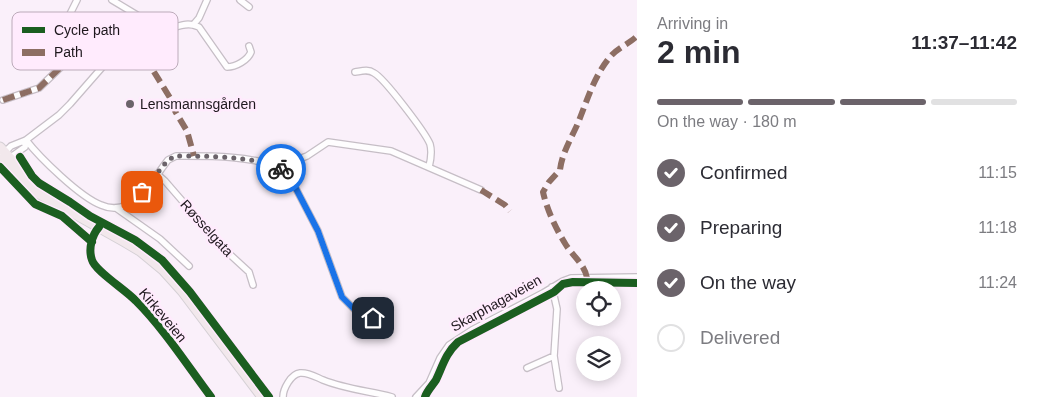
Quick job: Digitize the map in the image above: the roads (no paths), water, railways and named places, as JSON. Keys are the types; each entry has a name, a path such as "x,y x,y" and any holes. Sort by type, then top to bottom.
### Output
{"main road":[{"name":"Kirkeveien","path":"3,156 44,196 140,251 163,270 188,298 262,397"}],"street":[{"path":"71,12 77,0"},
{"path":"112,0 132,12"},
{"path":"194,25 207,0"},
{"path":"240,0 249,8"},
{"path":"178,26 184,24 199,27 227,67 235,66 249,57 251,52 249,46"},
{"path":"2,100 39,88 58,70"},
{"path":"3,156 25,147 26,140 70,104 100,70"},
{"path":"355,72 367,70 376,74 414,119 429,142 432,153 429,167"},
{"path":"26,140 33,149 81,193 102,206 116,208 160,239 189,266"},
{"path":"280,168 307,156 328,142 391,151 482,190"},
{"path":"116,208 133,201 168,160 176,156 229,158 269,163 280,168 292,181 318,231 342,297 366,319 373,318 390,310"},
{"name":"Røsselgata","path":"156,174 175,192 224,249 249,272 253,285"},
{"name":"Skarphagaveien","path":"416,397 429,383 440,358 449,345 488,322 571,278 637,276"},
{"name":"Skarphagaveien","path":"552,287 558,309 554,356 559,388"},
{"path":"527,368 554,356"},
{"path":"283,397 283,392 288,384 297,374 302,372 329,382 392,397"}],"place":[{"name":"Lensmannsgården","path":"130,104"}]}
